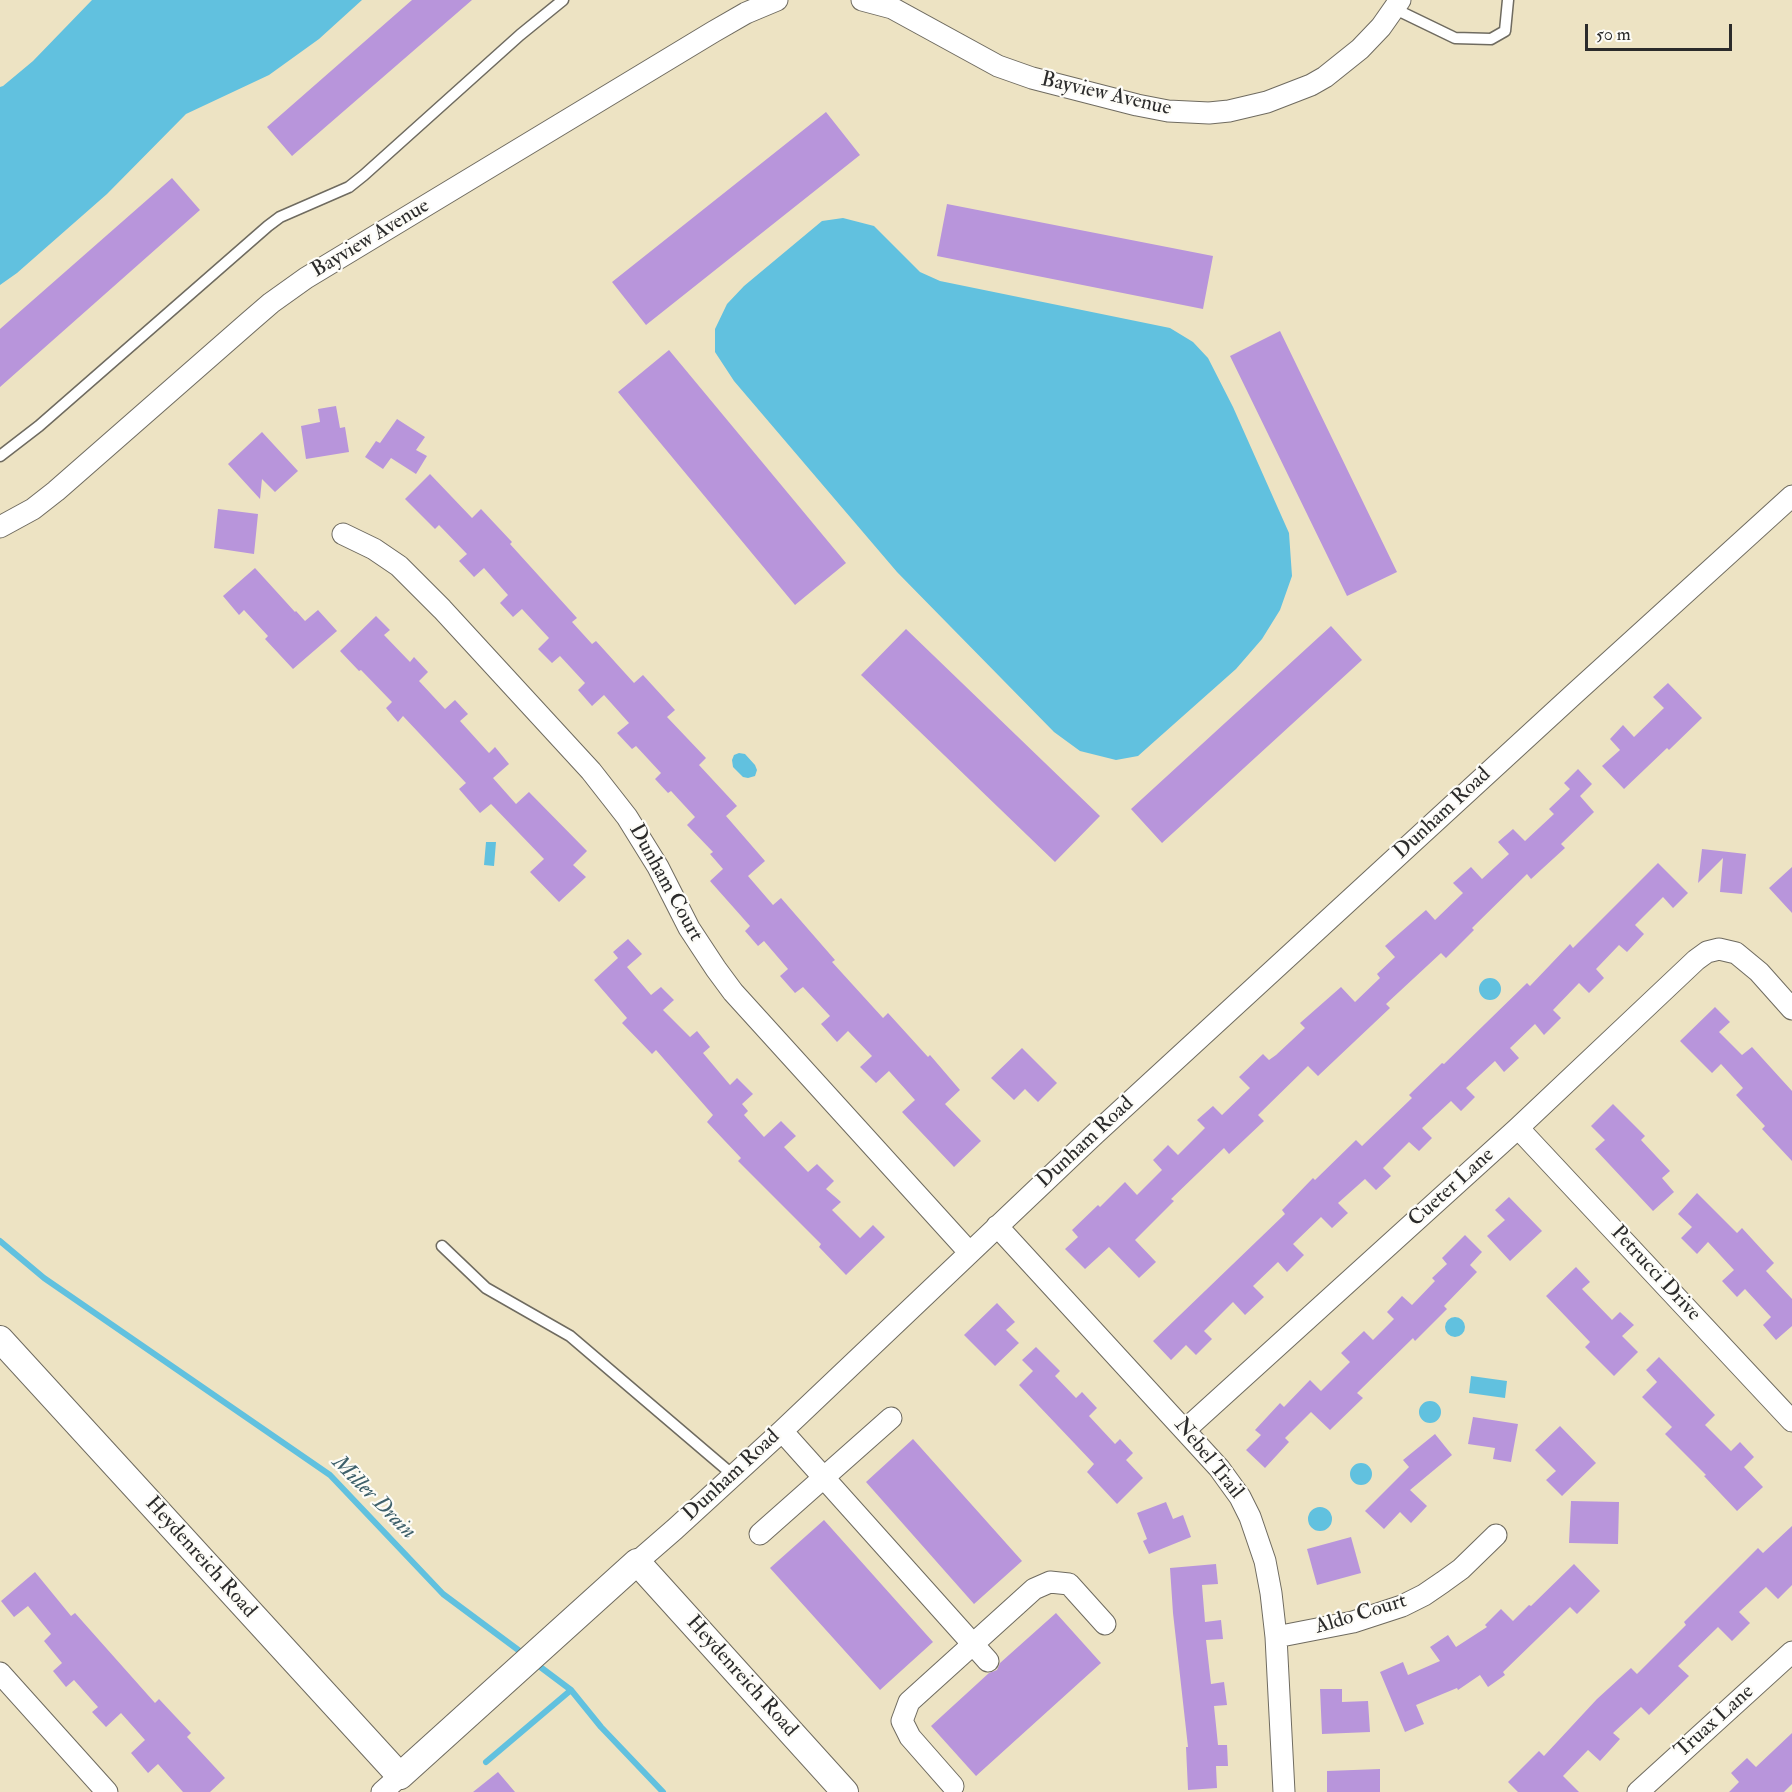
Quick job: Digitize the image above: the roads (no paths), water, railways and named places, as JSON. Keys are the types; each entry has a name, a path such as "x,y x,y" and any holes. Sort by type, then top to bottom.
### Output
{"street":[{"name":"Bayview Avenue","path":"0,527 56,492 271,303 306,278 713,32 746,13 777,0"},
{"name":"Bayview Avenue","path":"862,0 892,8 998,66 1032,78 1137,105 1168,111 1209,113 1257,104 1311,85 1336,70 1355,54 1377,32 1397,4"},
{"name":"Dunham Road","path":"391,1784 782,1431 997,1226 1792,496"},
{"name":"Dunham Court","path":"344,534 399,566 442,609 591,771 627,817 658,867 694,937 733,992 969,1252"},
{"name":"Cueter Lane","path":"1186,1429 1518,1128 1707,952 1719,949 1736,952 1759,972 1792,1009"},
{"name":"Petrucci Drive","path":"1518,1128 1792,1420"},
{"name":"Nebel Trail","path":"997,1226 1186,1429 1230,1481 1250,1517 1265,1561 1271,1593 1276,1638 1284,1792"},
{"name":"Heydenreich Road","path":"0,1339 391,1784"},
{"path":"760,1534 891,1418"},
{"path":"782,1431 988,1661"},
{"name":"Aldo Court","path":"1276,1638 1353,1622 1401,1606 1424,1595 1461,1569 1496,1535"},
{"name":"Heydenreich Road","path":"637,1562 845,1792"},
{"path":"953,1786 910,1737 902,1721 909,1702 1035,1589 1050,1582 1069,1584 1105,1623"},
{"name":"Truax Lane","path":"1638,1792 1792,1652"},
{"path":"0,1673 107,1792"}],"lane":[{"path":"0,456 39,426 268,226 280,218 349,187 364,175 563,0"},
{"path":"1397,4 1455,38 1491,39 1505,30 1508,0"},
{"path":"442,1246 486,1288 570,1336 734,1475"}],"water":[{"path":"92,0 362,0 319,39 269,75 186,114 107,194 17,273 0,285 0,87 33,61"},
{"path":"843,218 874,226 920,272 940,281 1170,328 1193,342 1208,358 1233,407 1289,533 1292,576 1280,610 1262,639 1236,669 1138,756 1116,760 1080,751 1054,732 897,572 734,381 715,352 715,329 727,304 744,286 822,221"},
{"path":"745,754 755,765 757,770 755,776 743,777 733,767 734,755"},
{"path":"486,842 496,842 494,866 484,865"},
{"path":"1490,978 1498,981 1501,989 1498,997 1490,1000 1482,997 1479,989 1482,981"},
{"path":"1451,1317 1459,1317 1465,1323 1465,1331 1459,1337 1451,1337 1445,1331 1445,1323"},
{"path":"1471,1376 1507,1381 1505,1398 1469,1393"},
{"path":"1430,1401 1438,1404 1441,1412 1438,1420 1430,1423 1422,1420 1419,1412 1422,1404"},
{"path":"1361,1463 1369,1466 1372,1474 1369,1482 1361,1485 1353,1482 1350,1474 1353,1466"},
{"path":"1320,1507 1329,1510 1332,1519 1329,1528 1320,1531 1311,1528 1308,1519 1311,1510"}],"waterway":[{"name":"Miller Drain","path":"0,1241 44,1278 330,1475 443,1594 525,1655"},
{"name":"Miller Drain","path":"535,1663 571,1690 601,1727 663,1792"},
{"path":"486,1762 571,1690"}]}
